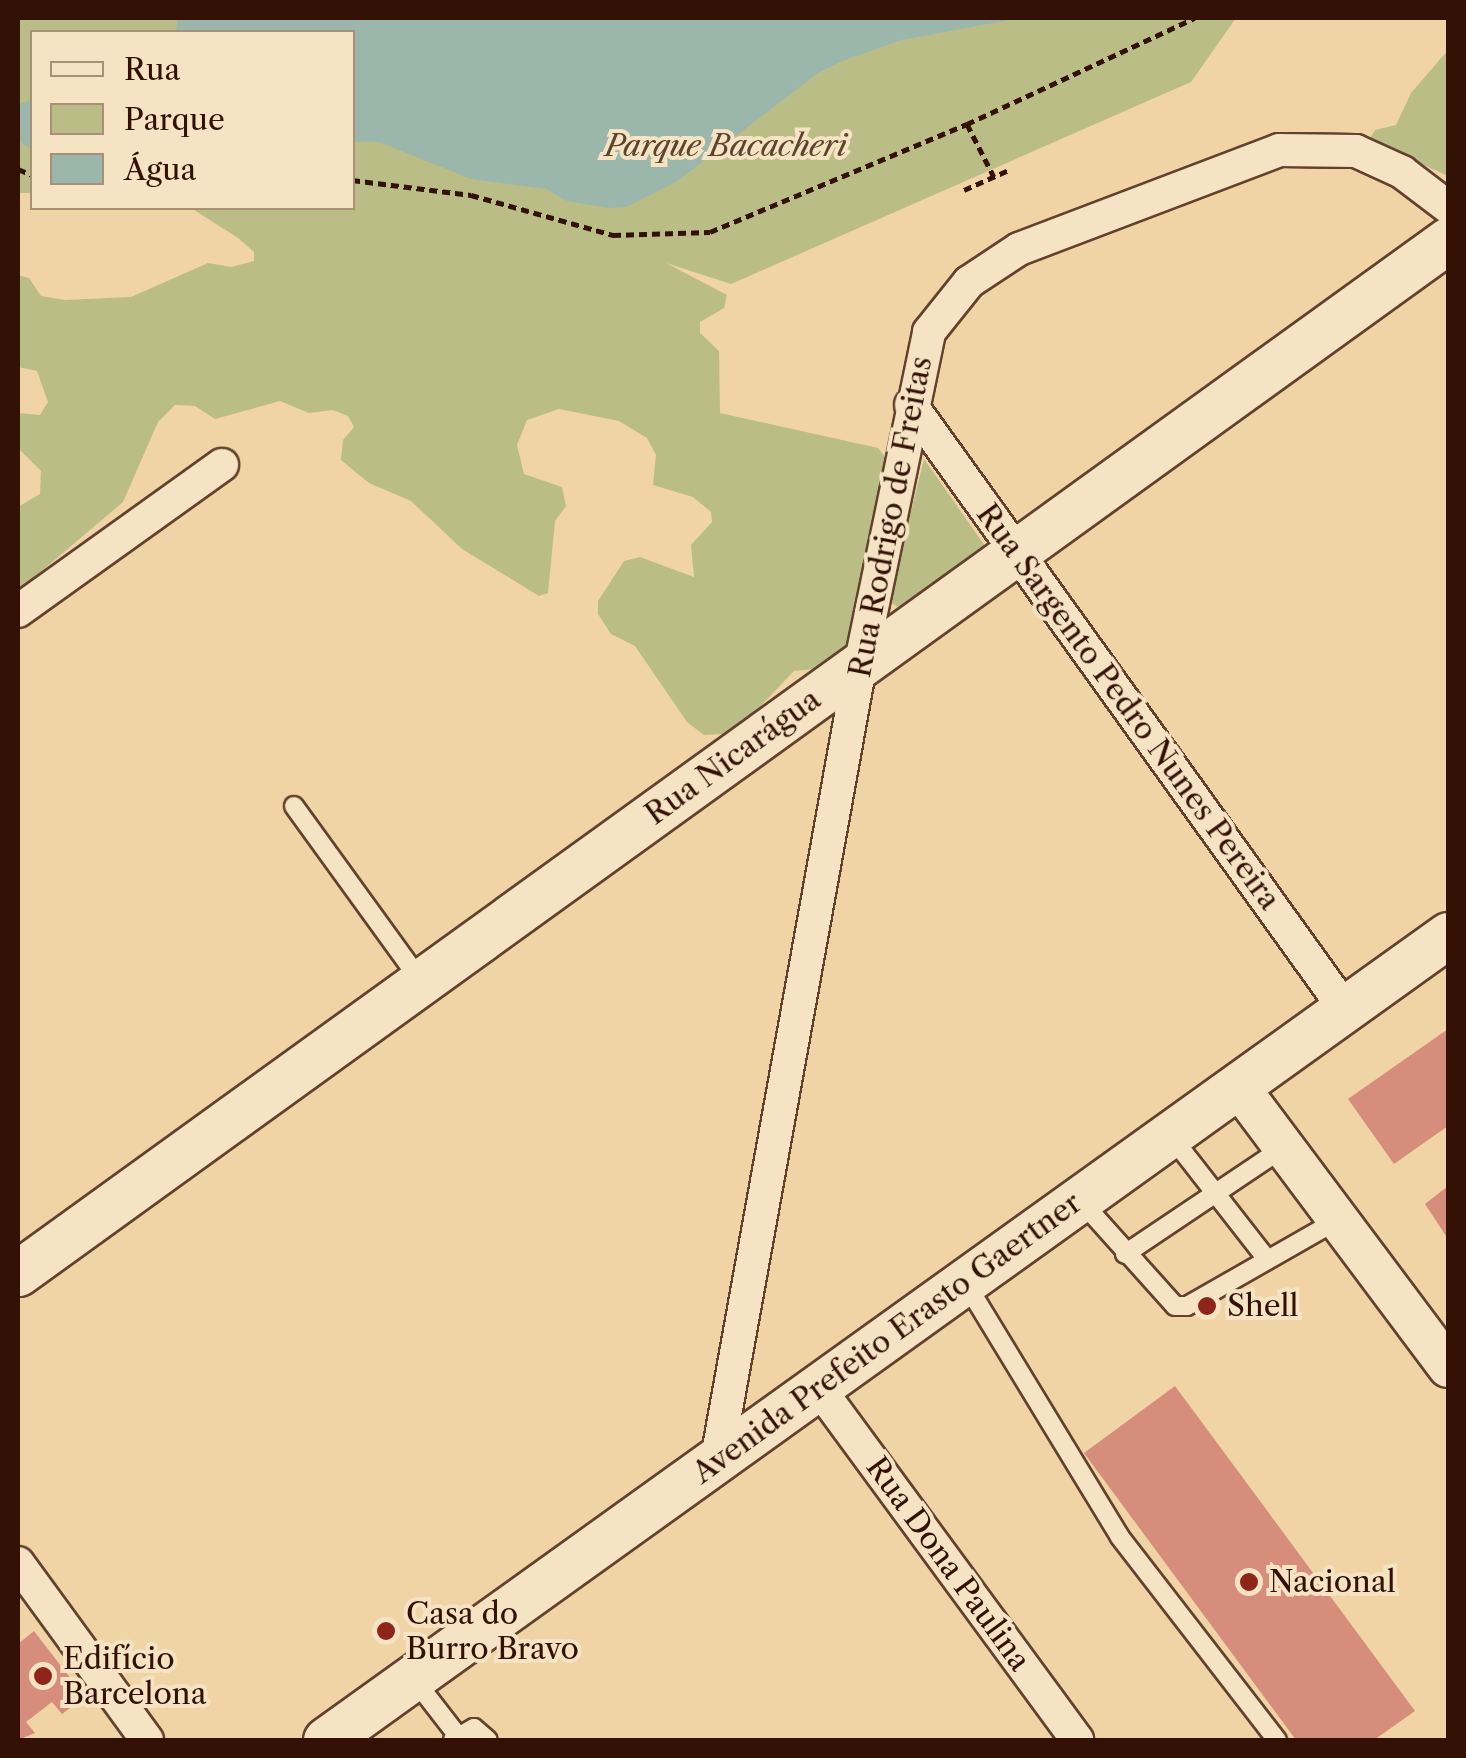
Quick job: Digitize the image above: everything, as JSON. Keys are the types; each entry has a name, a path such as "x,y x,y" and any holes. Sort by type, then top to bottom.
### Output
{"main road":[{"name":"Rua Nicarágua","path":"18,1274 1448,240"},
{"name":"Avenida Prefeito Erasto Gaertner","path":"326,1740 1448,935"}],"street":[{"name":"Rua Rodrigo de Freitas","path":"718,1459 860,666 929,332 946,306 996,262 1249,159 1304,146 1356,151 1402,172 1448,207"},
{"name":"Rua Sargento Pedro Nunes Pereira","path":"911,406 1344,1009"},
{"path":"18,610 222,465"},
{"path":"1238,1086 1448,1367"},
{"name":"Rua Dona Paulina","path":"818,1387 1077,1740"},
{"path":"18,1563 147,1740"}],"lane":[{"path":"294,806 422,982"},
{"path":"1170,1134 1266,1258"},
{"path":"1125,1254 1284,1147"},
{"path":"1080,1200 1175,1306 1187,1306 1338,1220"},
{"path":"965,1282 1120,1537 1277,1740"},
{"path":"413,1678 456,1739 478,1729 488,1740"}],"path":[{"path":"355,180 471,195 613,235 676,237 743,221 966,124 1194,18"},
{"path":"966,124 994,177"},
{"path":"964,190 1009,170"}],"green space":[{"name":"Parque Bacacheri","path":"18,18 1236,18 1191,82 731,284 666,263 727,295 724,308 700,322 700,333 719,351 720,413 878,448 886,458 859,641 834,667 794,671 750,717 723,734 704,735 687,722 635,646 611,634 598,614 598,601 624,561 640,557 694,577 691,545 712,522 711,512 693,497 653,485 656,455 647,438 619,421 559,409 527,420 517,445 524,474 562,487 566,506 555,521 548,593 539,596 462,549 411,501 369,483 341,460 343,440 354,427 348,416 333,410 309,413 280,401 215,419 195,406 175,405 158,422 123,502 18,591 18,507 40,494 41,471 18,448 18,413 40,415 48,402 37,371 18,367 18,275 29,278 41,296 65,300 131,297 208,263 231,267 254,261 254,252 238,238 194,210 355,210 355,30 30,30 30,193 18,193"},
{"path":"1448,50 1448,176 1369,140 1375,130 1396,125 1411,93"},
{"path":"924,459 985,546 899,608 889,601"}],"water":[{"path":"178,18 1020,18 902,40 847,59 818,73 676,182 626,207 609,208 567,201 546,189 471,179 379,142 355,142 355,30 176,30"},
{"path":"30,100 30,148 18,141 18,105"}],"building":[{"path":"1448,1029 1448,1126 1394,1164 1348,1099"},
{"path":"1448,1186 1448,1239 1425,1204"},
{"name":"Nacional","path":"1175,1386 1415,1711 1374,1740 1296,1740 1084,1453"},
{"name":"Edifício Barcelona","path":"34,1631 85,1697 62,1714 52,1702 26,1722 35,1733 18,1740 18,1644"}],"place":[{"name":"Shell","path":"1207,1306"},
{"name":"Nacional","path":"1249,1582"},
{"name":"Casa do Burro Bravo","path":"386,1631"},
{"name":"Edifício Barcelona","path":"43,1676"}]}
